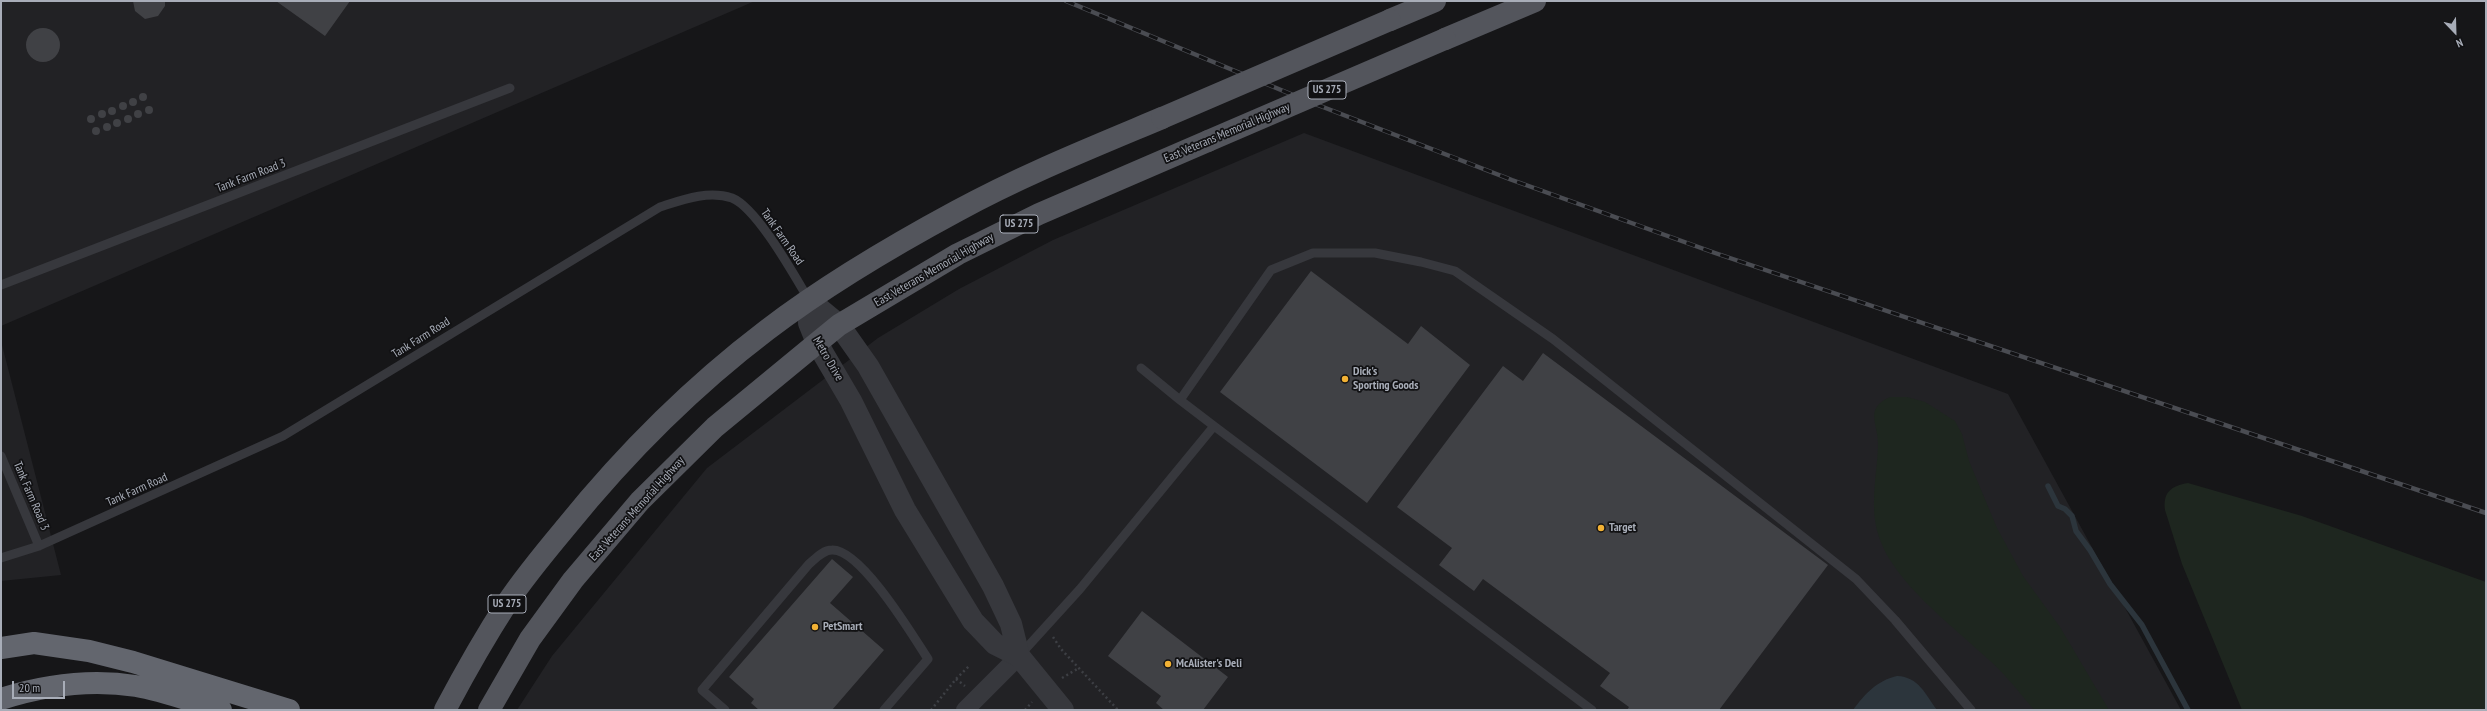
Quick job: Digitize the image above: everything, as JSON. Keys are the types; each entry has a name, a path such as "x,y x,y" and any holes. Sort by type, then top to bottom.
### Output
{"highway":[{"path":"1,648 34,643 89,652 133,662 289,710"},
{"path":"1,699 21,692 65,684 107,683 137,686 221,710"}],"main road":[{"name":"US 275","path":"445,710 508,601 598,487 688,395 768,329 884,252 960,209 1072,156 1435,1"},
{"name":"East Veterans Memorial Highway","path":"489,710 530,639 573,580 640,501 715,427 839,325 958,254 1039,214 1535,1"}],"street":[{"name":"Metro Drive","path":"810,301 839,325 868,366 993,586 1011,624 1019,656"},
{"name":"Metro Drive","path":"810,301 809,323 817,343 851,400 905,510 973,621 995,644 1019,656 1063,710"},
{"path":"965,710 1019,656"}],"lane":[{"name":"Tank Farm Road 3","path":"1,285 510,88"},
{"name":"Tank Farm Road","path":"1,558 39,546 283,436 660,207 692,197 712,195 732,199 750,212 770,238 810,301"},
{"path":"1180,400 1271,270 1313,253 1321,253 1375,254 1421,262 1455,271 1553,339 1856,579 1895,620 1971,710"},
{"path":"1141,368 1214,426 1592,710"},
{"path":"1019,656 1080,590 1214,426"},
{"name":"Tank Farm Road 3","path":"1,456 39,546"},
{"path":"726,710 702,690 809,564 823,552 832,550 845,553 857,562 899,613 928,660 884,710"}],"path":[{"path":"1046,626 1061,649 1118,710"},
{"path":"931,710 956,679 970,665"}],"shaded area":[{"path":"1,1 755,1 1,326"},
{"path":"1304,133 2008,394 2181,710 517,710 552,656 707,468 878,338 959,289 1053,240"},
{"path":"1,341 61,575 1,581"},
{"path":"1890,397 1907,397 1925,402 1955,421 1962,434 1969,461 1997,528 2023,576 2060,627 2109,710 2034,710 2013,684 1989,660 1926,603 1898,571 1887,554 1879,537 1874,514 1878,438 1874,418 1877,407"},
{"path":"2188,483 2302,516 2486,582 2486,710 2242,710 2182,564 2165,510 2165,499 2169,491 2177,486"},
{"path":"1897,676 1911,679 1921,687 1937,710 1853,710 1877,685"}],"building":[{"path":"133,1 165,1 165,6 158,16 145,19 135,11"},
{"path":"276,1 350,1 325,36"},
{"path":"46,28 55,33 59,38 59,52 55,57 50,61 40,62 36,61 27,52 26,42 27,38 36,29"},
{"path":"141,93 145,93 147,97 145,101 141,101 139,99 139,95"},
{"path":"131,98 135,98 137,102 135,106 131,106 129,104 129,100"},
{"path":"121,102 125,102 127,106 125,110 121,110 119,108 119,104"},
{"path":"147,106 151,106 153,110 151,114 147,114 145,112 145,108"},
{"path":"110,107 114,107 116,111 114,115 110,115 108,113 108,109"},
{"path":"100,110 104,110 106,114 104,118 100,118 98,116 98,112"},
{"path":"136,110 140,110 142,114 140,118 136,118 134,116 134,112"},
{"path":"89,115 93,115 95,119 93,123 89,123 87,121 87,117"},
{"path":"126,115 130,115 132,119 130,123 126,123 124,121 124,117"},
{"path":"115,119 119,119 121,123 119,127 115,127 113,125 113,121"},
{"path":"105,123 109,123 111,127 109,131 105,131 103,129 103,125"},
{"path":"94,127 98,127 100,131 98,135 94,135 92,133 92,129"},
{"name":"Dick's Sporting Goods","path":"1311,271 1408,344 1421,326 1470,365 1367,503 1220,392"},
{"name":"Target","path":"1543,353 1828,565 1719,710 1627,710 1629,707 1600,686 1610,673 1483,579 1474,591 1439,565 1452,548 1397,507 1503,366 1523,381"},
{"name":"PetSmart","path":"832,559 853,577 830,603 884,650 832,710 759,710 751,703 754,699 729,677"},
{"path":"1142,611 1228,677 1203,710 1164,710 1156,703 1161,696 1108,656"}],"waterway":[{"path":"2048,486 2058,506 2065,509 2072,516 2076,531 2090,550 2110,584 2142,625 2188,710"}],"railway":[{"path":"1066,1 1310,102 1512,180 1715,253 2486,513"}],"place":[{"name":"Dick's Sporting Goods","path":"1345,379"},
{"name":"Target","path":"1601,528"},
{"name":"PetSmart","path":"815,627"},
{"name":"McAlister's Deli","path":"1168,664"}]}
